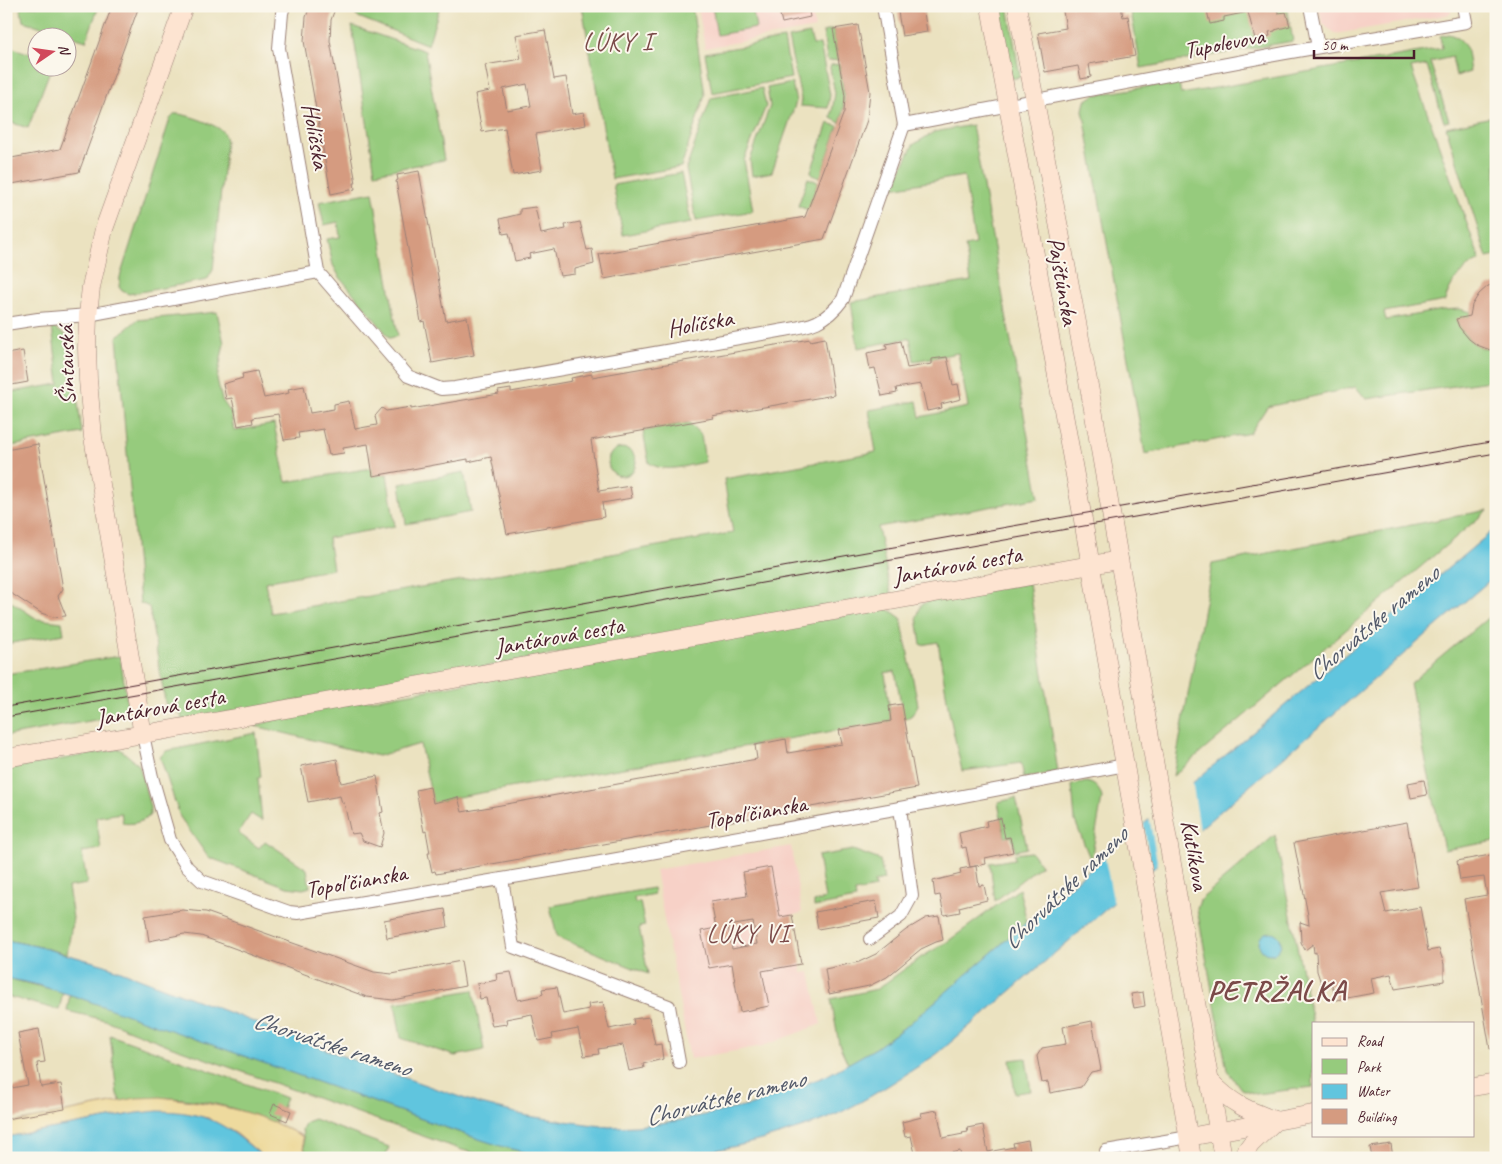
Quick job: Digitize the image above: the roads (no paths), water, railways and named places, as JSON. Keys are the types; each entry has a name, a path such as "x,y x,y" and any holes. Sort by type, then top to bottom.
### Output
{"main road":[{"name":"Šintavská","path":"143,735 93,437 88,380 88,315 91,287 104,229 184,6"},
{"name":"Pajštúnska","path":"990,6 1091,565"},
{"name":"Pajštúnska","path":"1017,6 1120,560"},
{"name":"Jantárová cesta","path":"6,758 1120,560"},
{"name":"Kutlíkova","path":"1120,560 1224,1158"},
{"path":"1091,565 1192,1158"},
{"path":"1210,1081 1232,1102 1275,1120"},
{"path":"1474,1087 1496,1083"},
{"path":"1188,1137 1312,1114"},
{"path":"1241,1158 1275,1120"}],"street":[{"name":"Holíčska","path":"284,6 279,48 318,272 408,376 441,389 812,325 822,320 831,313 842,299 904,125"},
{"path":"883,6 904,125 1007,106"},
{"path":"1310,6 1318,47"},
{"name":"Tupolevova","path":"1007,106 1318,47 1466,22 1463,6"},
{"path":"6,324 88,315 318,272"},
{"name":"Topoľčianska","path":"143,735 152,777 170,840 187,867 202,881 298,913 502,879 900,808 1125,765"},
{"path":"870,939 901,916 912,896 900,808"},
{"path":"502,879 513,947 669,1006 679,1062"},
{"path":"1107,1158 1106,1151 1188,1137"}],"water":[{"name":"Chorvátske rameno","path":"1496,528 1496,575 937,1054 857,1104 829,1118 770,1138 724,1149 657,1157 559,1158 535,1155 467,1135 74,996 6,978 6,940 36,946 105,965 348,1058 477,1103 527,1116 609,1127 637,1126 676,1121 752,1105 826,1076 876,1048 909,1024 1027,922"},
{"path":"1270,932 1280,939 1281,943 1274,953 1270,954 1260,947 1259,943 1266,933"},
{"path":"158,1111 190,1114 214,1121 235,1134 263,1158 6,1158 6,1137"}],"tram line":[{"path":"6,707 1496,441"},
{"path":"6,717 1496,453"}],"district":[{"name":"LÚKY I","path":"618,42"},
{"name":"LÚKY VI","path":"748,934"},
{"name":"PETRŽALKA","path":"1277,990"}]}
